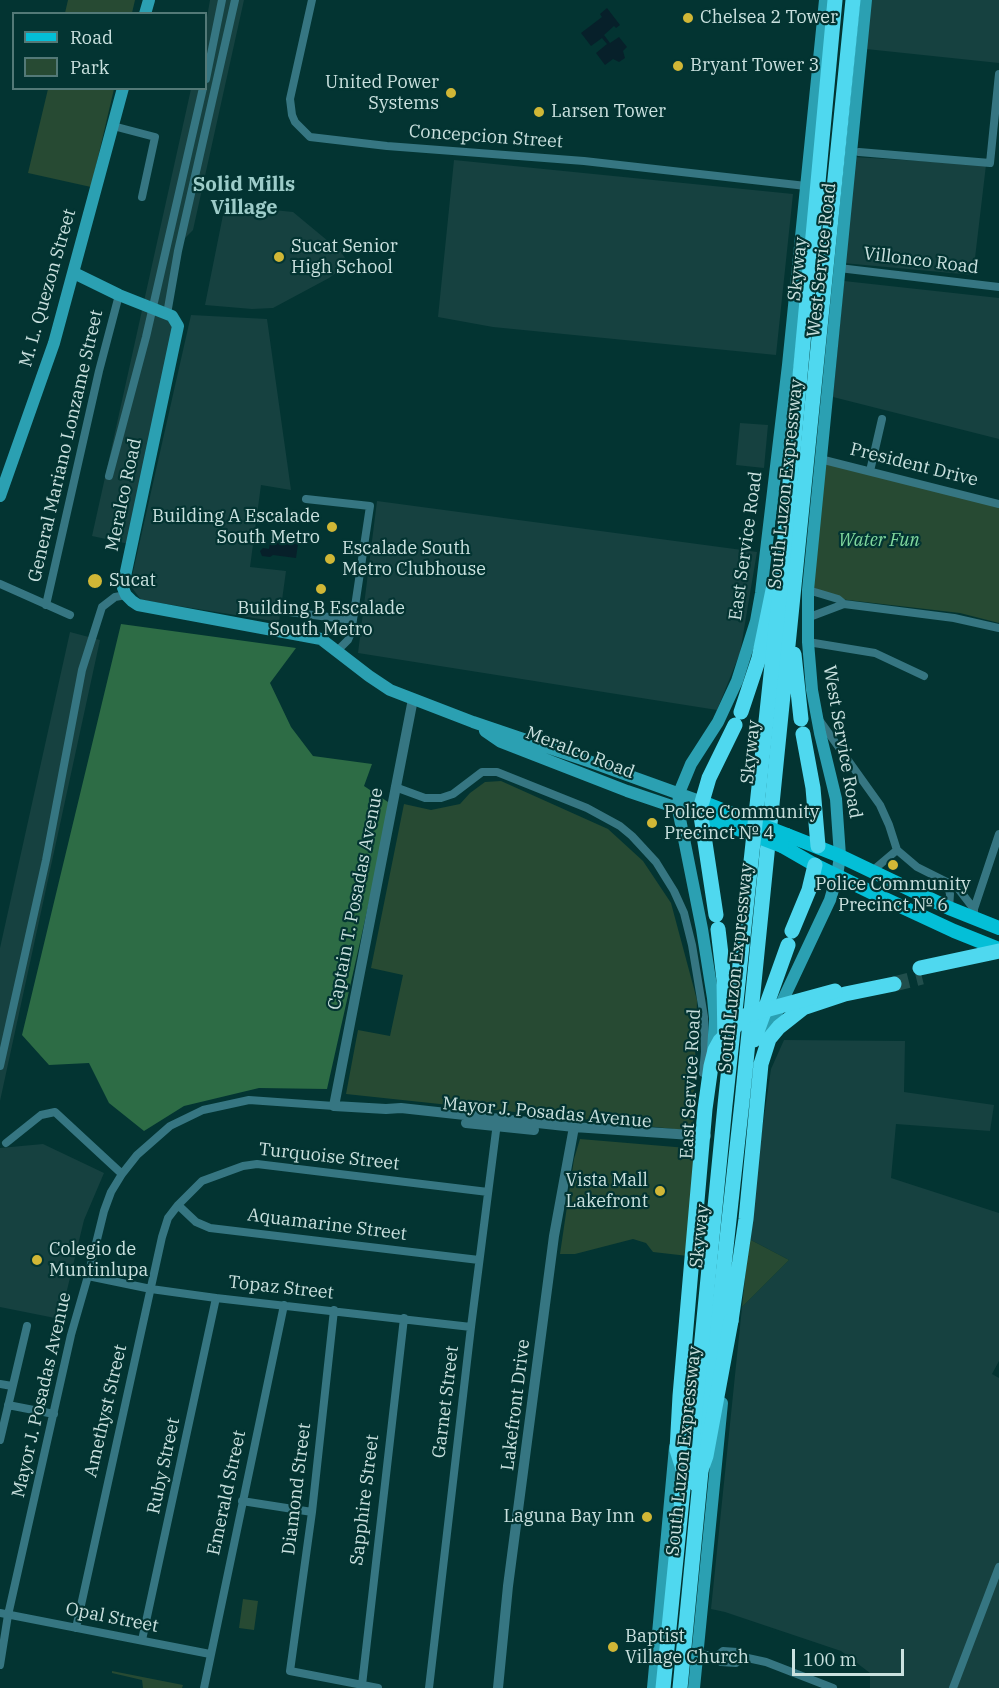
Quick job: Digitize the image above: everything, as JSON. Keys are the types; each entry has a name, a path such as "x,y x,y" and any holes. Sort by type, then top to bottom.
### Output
{"highway":[{"name":"South Luzon Expressway","path":"663,1688 834,0"},
{"name":"Skyway","path":"678,1688 692,1483 722,1127 780,590 834,0"},
{"name":"Skyway","path":"668,1688 788,591 844,0"},
{"name":"South Luzon Expressway","path":"678,1688 801,589 854,0"},
{"path":"801,589 792,645 802,726 813,788 818,846"},
{"path":"725,1059 724,980 701,809 709,778 738,719 759,658 773,590"},
{"path":"742,1102 754,1039 809,890 815,865"},
{"path":"999,950 921,972 999,956"},
{"path":"893,979 803,1008 779,1027 769,1039 764,1050 746,1219 730,1332 706,1456 692,1483 677,1450 705,1109 715,1050 720,1041 747,1015 893,979"}],"main road":[{"name":"East Service Road","path":"654,1688 673,1467 700,1231 701,1140 708,1120 715,1019 702,929 678,809 679,793 691,764 718,722 733,690 756,621 788,365 825,0"},
{"name":"West Service Road","path":"694,1688 755,1071 768,1030 830,900 840,856 836,799 815,710 807,618 801,589 820,459 866,0"},
{"name":"M. L. Quezon Street","path":"0,496 54,343 122,90"},
{"path":"74,273 119,295 167,314"},
{"name":"Meralco Road","path":"167,314 176,319 178,336 131,547 123,588 126,596 138,605 321,639 385,686 414,699 473,723 679,793 701,809"},
{"name":"Meralco Road","path":"473,723 501,742 678,809 701,809"},
{"path":"701,809 785,840 818,846 948,908 974,914 999,928"},
{"path":"785,840 815,865 999,950"},
{"path":"815,865 818,846"},
{"path":"862,888 871,872"}],"street":[{"path":"207,74 222,0"},
{"path":"167,314 178,251 235,0"},
{"name":"Concepcion Street","path":"312,0 290,99 295,122 310,137 378,145 584,161 806,186"},
{"path":"859,152 990,162 999,74"},
{"path":"109,476 153,307 203,90"},
{"path":"113,126 155,137 142,198"},
{"name":"Villonco Road","path":"839,268 999,287"},
{"name":"General Mariano Lonzame Street","path":"46,605 99,371 119,295"},
{"path":"870,471 882,419"},
{"name":"President Drive","path":"820,459 999,504"},
{"path":"306,499 370,506 353,620 348,640 338,650"},
{"path":"0,584 70,615"},
{"path":"801,589 838,599 844,604"},
{"path":"0,1066 46,860 82,670 102,607 115,597 126,596"},
{"path":"807,618 844,604 954,618 999,628"},
{"path":"289,612 353,620"},
{"path":"808,642 874,653 924,676"},
{"name":"Captain T. Posadas Avenue","path":"336,1106 414,699"},
{"path":"815,710 835,744 880,805 897,850 917,867 957,887 974,914"},
{"path":"398,788 425,798 441,798 453,794 482,772 497,772 604,817 632,836 656,862 675,891 684,912 702,1000 705,1052 701,1140"},
{"path":"974,914 999,834"},
{"path":"871,872 897,850"},
{"path":"947,883 950,894 948,908"},
{"name":"Mayor J. Posadas Avenue","path":"0,1665 4,1614 54,1414 71,1335 104,1211 111,1192 122,1174 138,1155 170,1126 203,1110 249,1100 386,1109 400,1114 574,1131 701,1140"},
{"path":"6,1143 41,1115 55,1113 122,1174"},
{"name":"Garnet Street","path":"429,1688 497,1123"},
{"name":"Lakefront Drive","path":"498,1688 508,1586 554,1236 574,1131"},
{"name":"Turquoise Street","path":"178,1205 202,1181 243,1166 257,1164 488,1192"},
{"name":"Aquamarine Street","path":"178,1205 196,1222 210,1228 479,1260"},
{"name":"Amethyst Street","path":"76,1628 162,1237 168,1218 178,1205"},
{"name":"Topaz Street","path":"88,1276 151,1289 216,1298 471,1327"},
{"name":"Ruby Street","path":"142,1641 216,1298"},
{"name":"Emerald Street","path":"204,1688 284,1305"},
{"name":"Diamond Street","path":"334,1310 312,1512 290,1671 362,1685"},
{"name":"Sapphire Street","path":"362,1685 404,1318"},
{"path":"0,1440 27,1326"},
{"path":"0,1384 12,1386"},
{"path":"8,1405 54,1414"},
{"path":"242,1502 312,1512"},
{"path":"953,1688 999,1567"},
{"name":"Opal Street","path":"4,1614 210,1654"},
{"path":"697,1654 717,1656 723,1651 737,1652 743,1658 766,1662 833,1688"},
{"path":"362,1685 378,1688"}],"shaded area":[{"path":"210,0 244,0 193,230 184,239 169,319 174,327 129,544 92,536 191,90 207,90 207,17"},
{"path":"871,0 999,0 999,63 866,49"},
{"path":"607,8 620,25 616,28 614,26 604,35 610,43 619,37 627,47 623,51 625,58 619,62 613,59 605,65 596,53 607,44 602,38 591,46 581,33 602,17 600,14"},
{"path":"854,157 986,165 973,275 843,263"},
{"path":"454,160 793,194 776,355 493,327 438,317"},
{"name":"Sucat Senior High School","path":"225,205 293,212 340,251 349,263 329,278 273,308 252,309 205,305"},
{"path":"844,281 999,298 999,439 833,397"},
{"path":"191,315 267,319 291,490 261,485 250,567 286,571 279,622 141,600 130,585"},
{"path":"740,423 768,425 764,468 736,465"},
{"path":"377,501 757,552 740,653 717,710 358,653"},
{"path":"270,542 298,544 296,558 262,556 260,551 263,548 269,549"},
{"path":"70,632 100,640 0,1101 0,948"},
{"path":"784,1040 905,1041 904,1092 994,1105 990,1131 896,1124 891,1178 999,1213 999,1361 992,1374 999,1378 999,1688 870,1688 870,1673 841,1651 711,1609 742,1307 789,1260 749,1239 755,1178 771,1069"},
{"name":"Colegio de Muntinlupa","path":"43,1144 104,1173 84,1220 60,1319 0,1307 0,1148"}],"green space":[{"path":"68,0 135,0 132,12 65,12"},
{"path":"48,90 114,90 91,187 28,173"},
{"name":"Water Fun","path":"825,463 999,507 999,623 960,613 839,599 810,586"},
{"path":"121,624 296,648 270,683 291,727 313,756 372,764 364,786 391,804 327,1089 259,1088 184,1106 144,1131 109,1103 89,1063 49,1065 22,1035"},
{"path":"501,781 608,829 643,861 671,903 697,1000 693,1131 346,1094 358,1030 390,1036 403,975 371,968 404,804 431,810 460,804 485,782"},
{"path":"580,1139 699,1149 688,1256 653,1252 646,1243 633,1239 575,1254 560,1254 574,1159"},
{"path":"749,1239 789,1260 742,1307"},
{"path":"243,1599 258,1601 254,1630 239,1628"},
{"path":"112,1671 183,1685 182,1688 143,1688 142,1680 112,1673"}],"tunnel":[{"path":"894,984 922,977"}],"place":[{"name":"Chelsea 2 Tower","path":"688,18"},
{"name":"Bryant Tower 3","path":"678,66"},
{"name":"United Power Systems","path":"451,93"},
{"name":"Larsen Tower","path":"539,112"},
{"name":"Sucat Senior High School","path":"279,257"},
{"name":"Building A Escalade South Metro","path":"332,527"},
{"name":"Escalade South Metro Clubhouse","path":"330,559"},
{"name":"Sucat","path":"95,581"},
{"name":"Building B Escalade South Metro","path":"321,589"},
{"name":"Police Community Precinct № 4","path":"652,823"},
{"name":"Police Community Precinct № 6","path":"893,865"},
{"name":"Vista Mall Lakefront","path":"660,1191"},
{"name":"Colegio de Muntinlupa","path":"37,1260"},
{"name":"Laguna Bay Inn","path":"647,1517"},
{"name":"Baptist Village Church","path":"613,1647"}],"district":[{"name":"Solid Mills Village","path":"244,196"}]}
